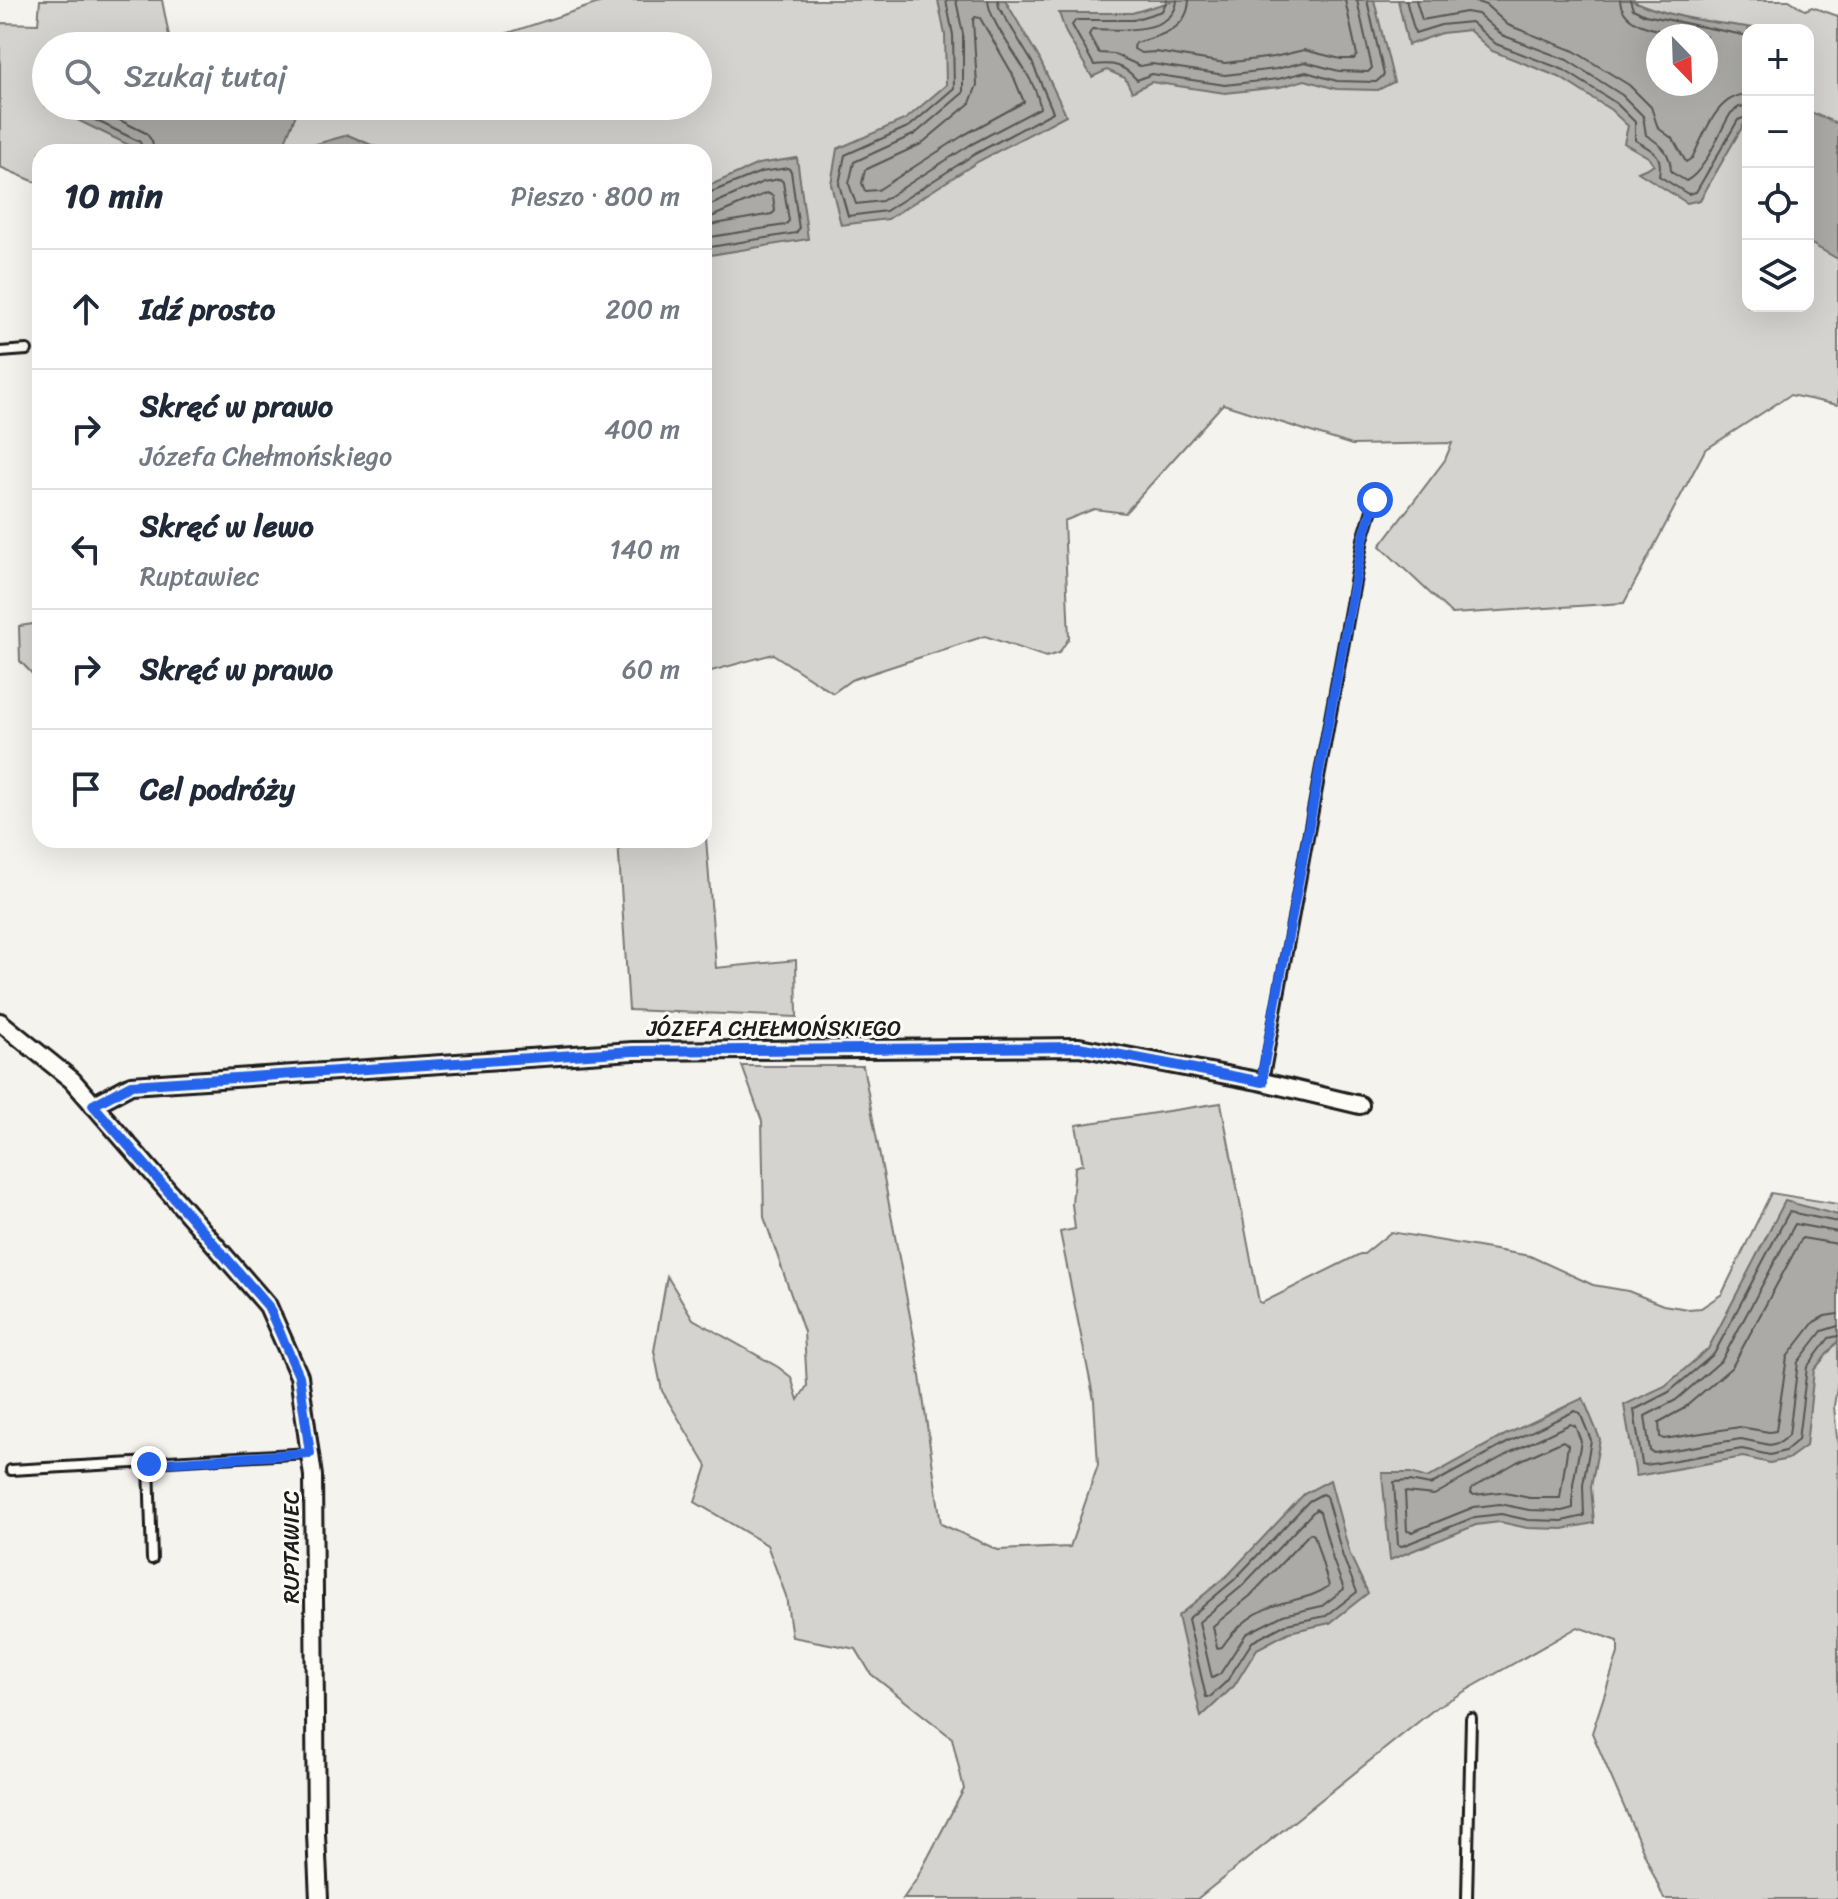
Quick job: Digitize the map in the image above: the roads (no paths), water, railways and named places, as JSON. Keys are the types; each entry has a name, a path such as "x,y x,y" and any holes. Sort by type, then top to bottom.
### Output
{"street":[{"name":"RUPTAWIEC","path":"0,1022 72,1080 268,1306 299,1376 313,1476 319,1899"},
{"name":"JÓZEFA CHEŁMOŃSKIEGO","path":"93,1105 131,1085 633,1051 1079,1047 1263,1082 1360,1105"}],"lane":[{"path":"0,352 27,350"},
{"path":"1263,1082 1363,539 1375,500"},
{"path":"11,1470 310,1453"},
{"path":"149,1464 152,1559"},
{"path":"1467,1899 1471,1718"}],"water":[{"path":"938,0 1005,0 1039,58 1066,115 979,161 888,219 841,225 831,184 837,149 906,119 946,85 945,35"},
{"path":"1176,0 1374,0 1394,82 1378,90 1336,89 1305,80 1280,87 1225,93 1151,82 1132,92 1125,78 1107,70 1092,77 1066,33 1059,13 1132,13"},
{"path":"1398,0 1631,0 1676,15 1742,26 1742,127 1700,200 1687,203 1638,172 1654,165 1648,157 1624,143 1628,126 1611,110 1559,77 1492,51 1469,30 1442,33 1408,45"},
{"path":"1814,114 1838,124 1838,259 1814,245"},
{"path":"77,120 294,120 284,144 127,144"},
{"path":"348,135 369,144 316,144"},
{"path":"797,158 808,239 712,255 712,184 758,164"},
{"path":"1785,1201 1838,1215 1838,1341 1814,1370 1806,1446 1788,1459 1770,1463 1743,1457 1636,1476 1624,1405 1665,1386 1708,1349"},
{"path":"1583,1398 1600,1439 1591,1487 1594,1523 1563,1529 1527,1528 1500,1522 1476,1525 1390,1560 1382,1473 1411,1473 1427,1478 1503,1436"},
{"path":"1330,1480 1350,1555 1368,1593 1330,1623 1289,1632 1257,1649 1234,1686 1201,1717 1178,1616 1229,1574 1304,1494"}]}
